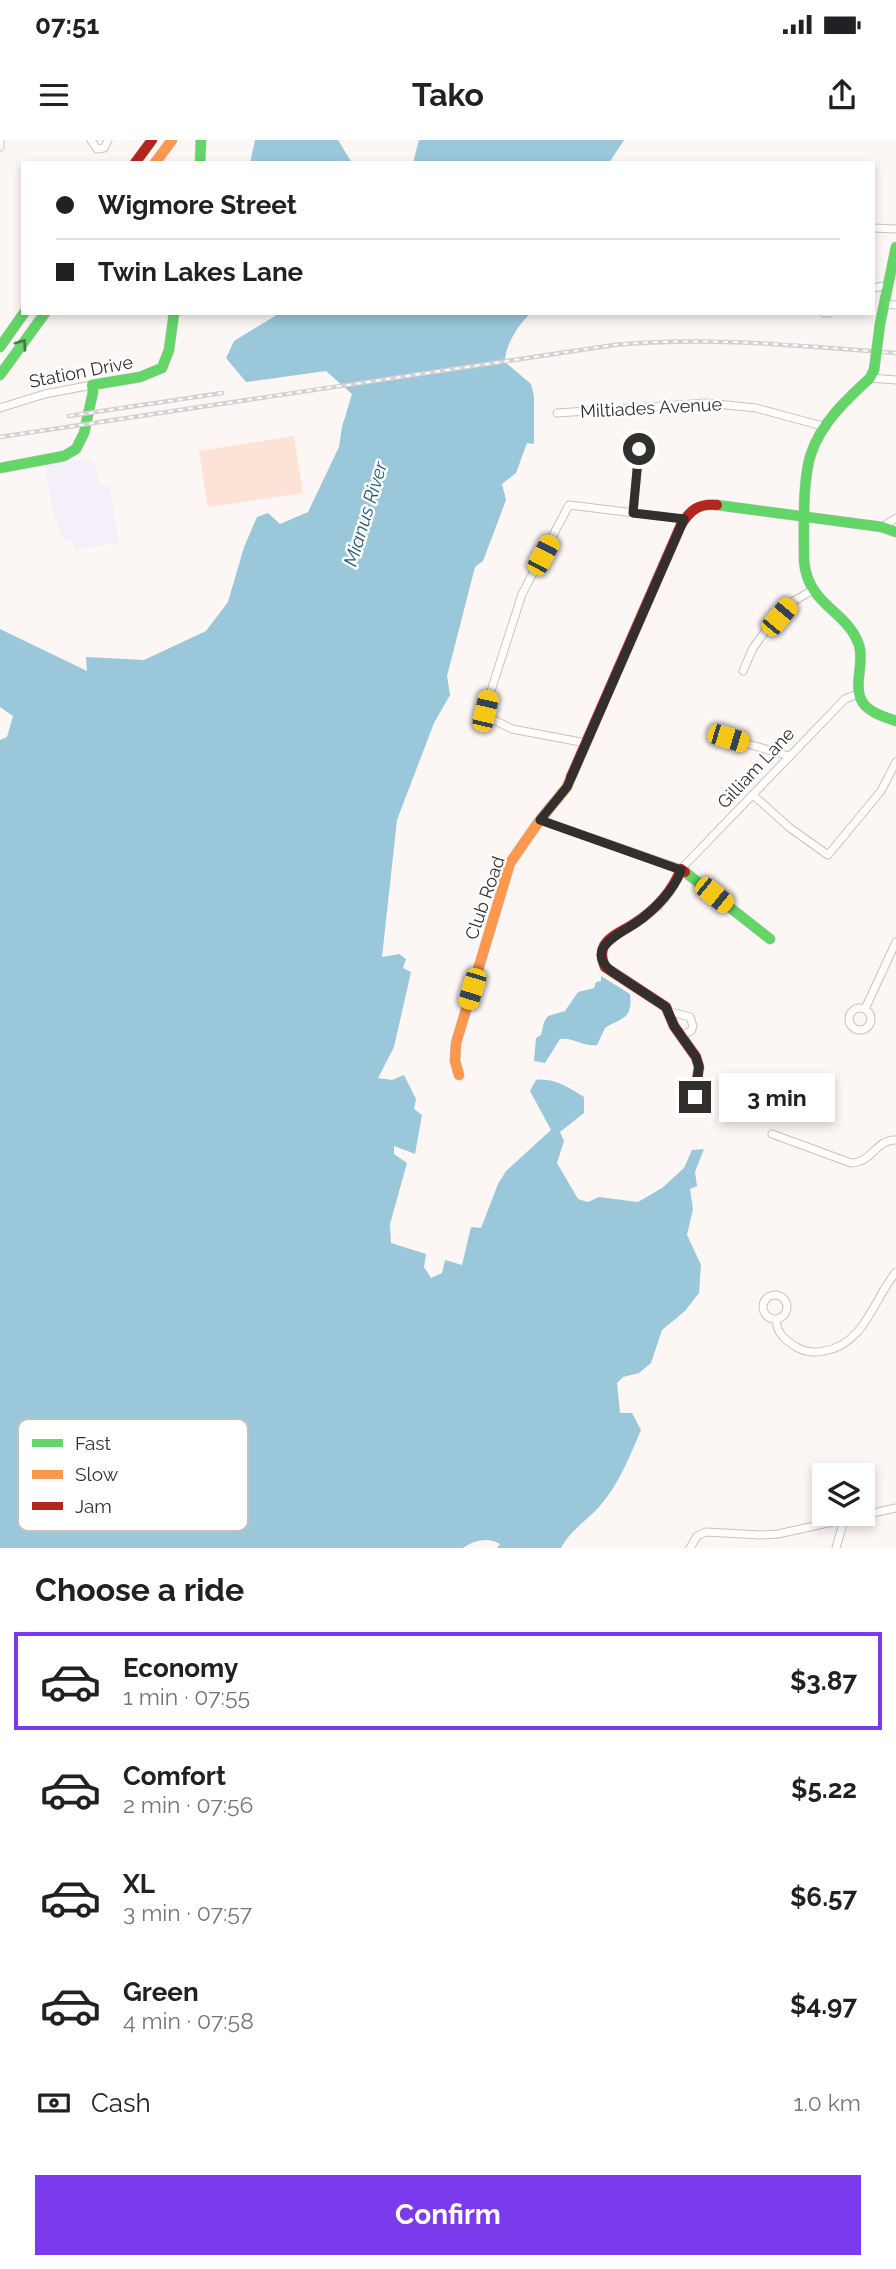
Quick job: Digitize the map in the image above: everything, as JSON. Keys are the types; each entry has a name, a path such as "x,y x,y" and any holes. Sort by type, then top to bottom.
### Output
{"main road":[{"path":"136,161 152,140"},
{"path":"156,161 172,140"},
{"path":"200,161 201,140"},
{"path":"896,247 872,374 826,426 810,459 806,482 805,572 813,590 859,642 861,653 858,694 863,704 896,721"},
{"path":"0,347 23,315"},
{"path":"0,375 44,315"},
{"name":"Station Drive","path":"92,385 159,371 164,363 174,315"},
{"path":"0,468 74,452 84,433 93,392 92,385"},
{"path":"684,519 696,507 708,504 882,527 896,532"},
{"name":"Club Road","path":"458,1075 456,1043 510,863 567,787 684,519"},
{"path":"694,1106 699,1067 696,1057 674,1026 668,1011 657,1000 606,967 601,959 603,948 607,941 643,918 678,878 681,870 770,939"}],"street":[{"path":"0,140 0,147"},
{"path":"91,140 97,149 104,148 108,140"},
{"path":"875,228 896,229"},
{"path":"888,295 896,305"},
{"path":"872,374 896,380"},
{"name":"Station Drive","path":"0,408 45,394 92,385"},
{"name":"Miltiades Avenue","path":"557,413 673,404 719,404 756,408 826,426"},
{"path":"633,513 639,449"},
{"path":"586,743 512,729 493,722 485,711 522,594 569,505 684,519"},
{"path":"882,527 896,518"},
{"path":"743,671 753,648 767,629 792,602 813,590"},
{"name":"Gilliam Lane","path":"681,870 845,699 858,694"},
{"path":"728,738 789,756"},
{"path":"753,795 790,828 828,855 881,791 896,762"},
{"path":"540,820 681,870"},
{"path":"865,1009 896,943"},
{"path":"668,1011 690,1017 691,1031 682,1035"},
{"path":"772,1134 851,1163 860,1163 882,1143 896,1140"},
{"path":"776,1319 777,1328 785,1340 803,1350 821,1352 834,1349 847,1343 860,1330 896,1272"},
{"path":"875,1513 896,1508"},
{"path":"690,1548 697,1536 706,1532 761,1535 816,1526"},
{"path":"836,1548 842,1526"}],"shaded area":[{"path":"294,436 303,493 208,507 199,451"},
{"path":"89,459 94,463 101,486 109,485 119,543 75,549 73,539 63,540 53,511 45,465"}],"water":[{"path":"255,140 338,140 351,161 250,161"},
{"path":"419,140 624,140 610,161 414,161"},
{"name":"Mianus River","path":"277,315 529,315 513,336 505,362 531,384 534,396 534,444 527,443 516,473 502,484 506,500 483,561 475,567 447,676 450,695 434,723 397,820 382,957 399,954 406,959 403,968 411,972 394,1047 378,1078 392,1080 404,1075 416,1099 414,1109 422,1115 415,1154 394,1146 394,1154 407,1163 390,1224 391,1243 426,1254 424,1267 431,1278 442,1273 445,1260 462,1265 471,1227 481,1228 498,1184 506,1171 551,1130 530,1091 536,1080 555,1082 584,1097 584,1113 560,1132 564,1141 557,1163 578,1199 588,1202 599,1197 638,1202 662,1188 684,1168 692,1150 704,1149 695,1172 697,1186 690,1189 693,1209 687,1235 701,1265 699,1293 685,1311 662,1330 651,1363 639,1373 623,1377 617,1383 620,1413 632,1413 641,1430 612,1489 561,1548 497,1548 500,1544 486,1540 463,1548 0,1548 0,740 7,737 13,716 0,707 0,629 87,671 86,657 144,660 206,631 228,602 244,547 257,517 268,513 280,524 308,512 339,447 352,394 326,371 246,382 226,358 234,341"},
{"path":"601,976 630,994 630,1009 625,1017 605,1028 597,1045 560,1039 545,1063 534,1061 536,1038 541,1035 548,1016 565,1011 578,992 594,988 596,982 601,981"}],"railway":[{"path":"0,437 614,345 720,342 896,353"},
{"path":"69,416 222,393"}],"traffic: fast":[{"path":"200,161 201,140"},
{"path":"880,324 896,247"},
{"path":"0,347 23,315"},
{"path":"0,375 44,315"},
{"path":"0,468 64,456 76,449 84,433 93,392 92,385 140,377 162,368 169,350 174,315"},
{"path":"874,370 880,324"},
{"path":"874,370 870,378 828,422 815,443 808,465 805,492 804,561 813,588 846,623 859,645 861,659 858,682 863,703 874,712 896,721"},
{"path":"717,505 882,527 896,532"},
{"path":"685,872 770,939"}],"traffic: slow":[{"path":"156,161 172,140"},
{"path":"459,1075 455,1061 456,1043 510,863 567,787 571,777"}],"traffic: jam":[{"path":"136,161 152,140"},
{"path":"571,777 681,525 696,509 705,505 717,505"},
{"path":"685,872 681,869 668,893 649,912 610,939 604,946 602,959 605,967 666,1007 674,1026 696,1057 699,1067 693,1106"}],"route":[{"path":"639,449 633,513 684,519 567,787 540,820 681,870 678,878 643,918 607,941 601,959 614,973 666,1007 674,1026 696,1057 699,1067 695,1097"}]}
